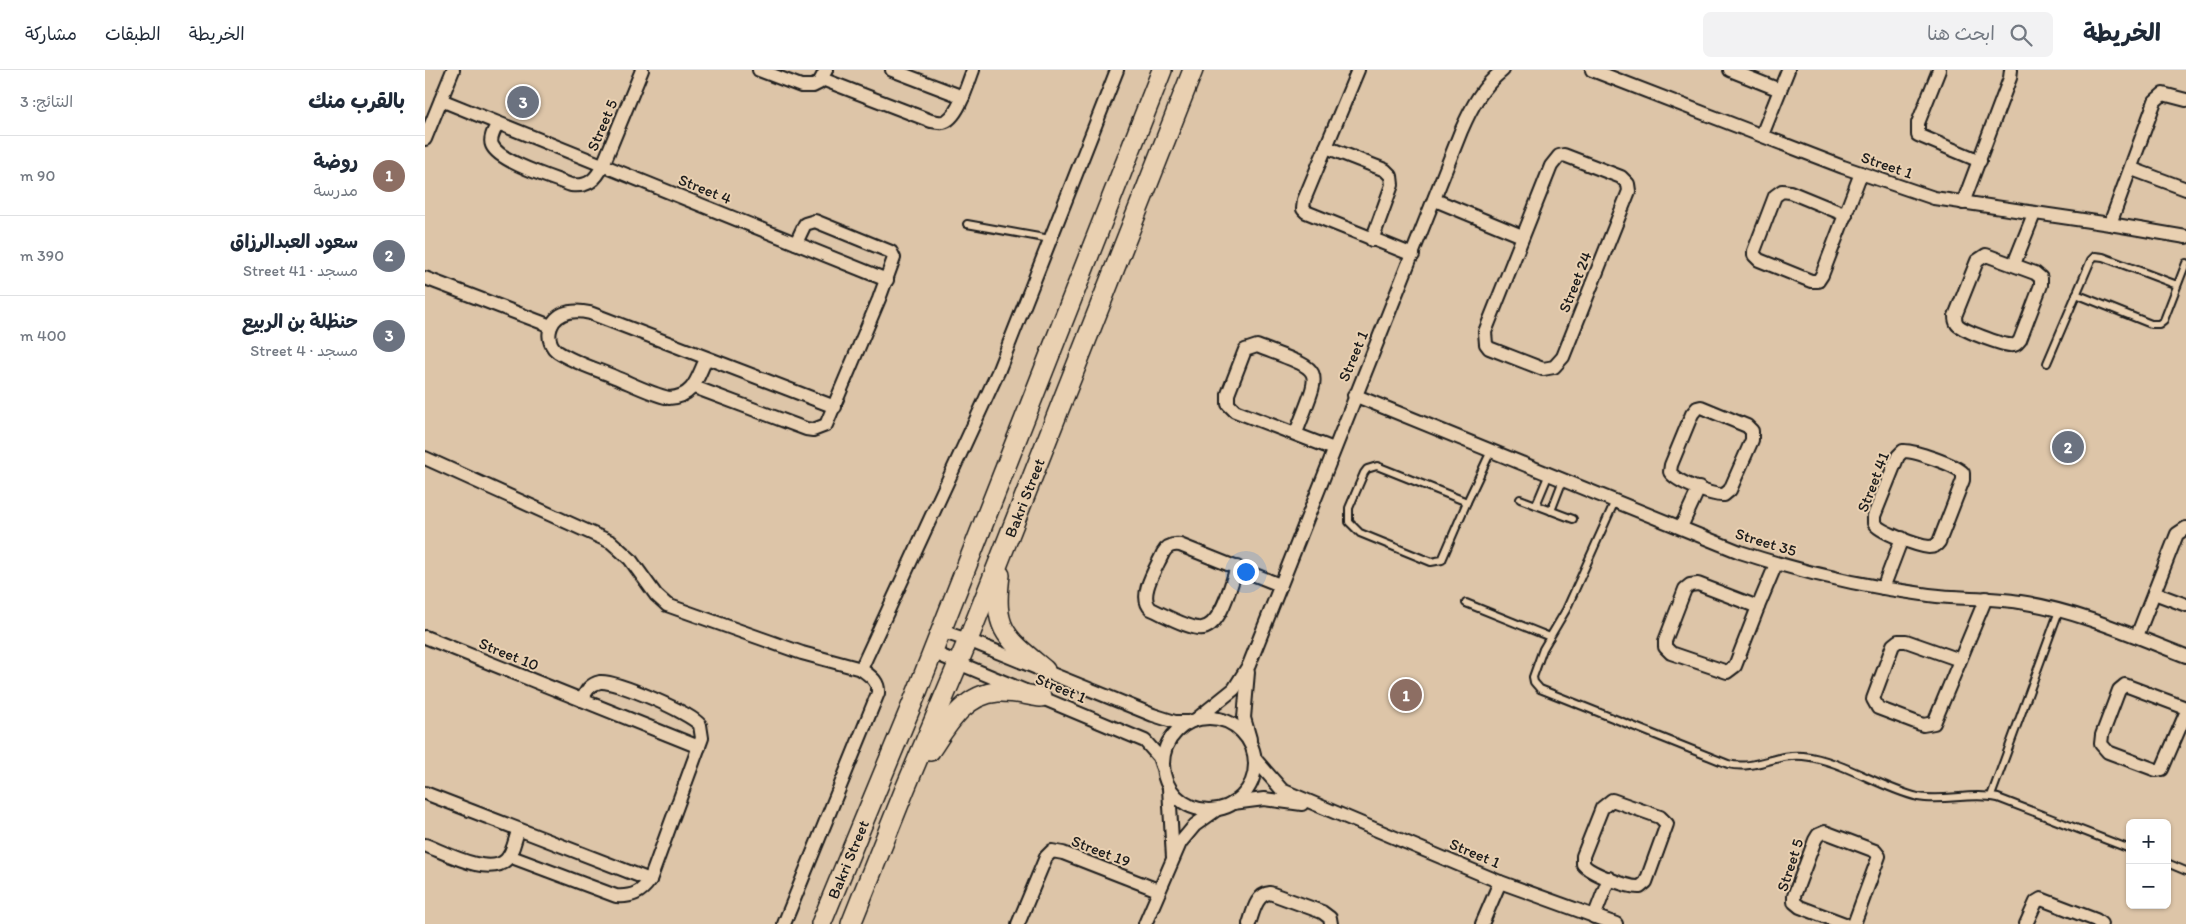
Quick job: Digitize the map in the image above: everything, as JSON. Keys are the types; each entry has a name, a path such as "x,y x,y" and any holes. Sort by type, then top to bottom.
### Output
{"main road":[{"name":"Bakri Street","path":"821,924 932,652 1162,70"},
{"name":"Bakri Street","path":"851,924 968,640 1193,70"},
{"path":"1003,552 997,596 1000,618 1010,641 1045,670"},
{"path":"905,789 954,715 973,699 997,692 1041,697"}],"street":[{"path":"425,139 453,70"},
{"name":"Street 5","path":"603,165 643,70"},
{"path":"759,70 801,86 813,86 824,75 931,121 943,122 953,117 973,70"},
{"path":"892,70 963,97"},
{"path":"861,669 998,372 1117,70"},
{"path":"1358,70 1304,200 1303,209 1371,240 1413,255"},
{"name":"Street 1","path":"940,631 968,640 1153,715 1175,722 1194,720 1234,689 1249,665 1355,395 1473,103 1486,83 1503,70"},
{"name":"Street 1","path":"1592,70 1861,173 1934,198 2186,237"},
{"path":"1730,70 1780,90"},
{"path":"1762,135 1788,70"},
{"path":"1939,70 1918,123 1918,135 1980,160"},
{"path":"1963,203 2010,78 2011,70"},
{"path":"2111,224 2157,98 2168,94 2186,100"},
{"name":"Street 4","path":"441,100 887,280"},
{"path":"497,123 491,138 491,144 503,157 571,185 579,186 591,183 597,178 603,165"},
{"path":"1326,147 1385,170 1391,176 1392,185 1371,240"},
{"name":"Street 24","path":"1559,156 1569,156 1621,177 1628,184 1627,197 1563,357 1559,364 1549,370 1489,348 1484,339 1487,326 1522,236 1551,166 1559,156"},
{"path":"2131,169 2186,189"},
{"path":"1846,215 1790,192 1783,191 1775,196 1754,251 1754,256 1759,260 1811,281 1818,281 1846,215 1861,173"},
{"path":"1435,200 1522,236"},
{"path":"2014,264 2034,214"},
{"path":"694,386 806,429 813,430 826,425 835,408 887,280 894,258 891,252 821,222 810,221 805,224 796,243"},
{"path":"1991,256 2014,264 2035,273 2041,281 2018,343 2008,345 1957,324 1955,316 1979,258 1991,256"},
{"path":"425,278 551,326"},
{"path":"706,359 694,386 683,396 669,398 573,360 557,351 551,345 549,332 551,326 564,313 574,311 590,313 835,408"},
{"path":"1296,433 1315,382 1313,371 1306,365 1257,346 1245,350 1228,394 1228,404 1235,411 1334,449"},
{"name":"Street 35","path":"1355,395 1740,552 1776,564 1883,588 1931,596 1986,598 2020,602 2084,617 2186,656"},
{"path":"1701,407 1747,426 1753,435 1727,493 1715,495 1699,488 1675,478 1672,476 1670,469 1692,414 1701,407"},
{"name":"Street 41","path":"1907,450 1961,470 1963,480 1937,544 1927,547 1902,538 1876,527 1874,520 1898,456 1907,450"},
{"path":"425,458 611,542 630,559 655,595 667,605 802,653 861,669 873,677 879,687 878,693 784,924"},
{"path":"1681,527 1699,488"},
{"path":"2137,636 2177,534 2186,528"},
{"path":"1883,588 1902,538"},
{"path":"1237,567 1217,619 1208,627 1197,628 1151,609 1147,605 1145,597 1147,591 1163,553 1171,546 1180,545 1237,567 1280,585"},
{"path":"1758,607 1698,584 1690,585 1685,588 1665,641 1665,647 1671,653 1727,672 1735,666 1776,564"},
{"path":"2154,593 2186,605"},
{"path":"1959,660 1906,641 1898,641 1893,645 1873,699 1874,703 1878,708 1923,725 1934,723 1986,598"},
{"name":"Street 10","path":"425,637 699,747"},
{"name":"Street 1","path":"932,652 1145,741 1159,757 1163,771"},
{"name":"Street 1","path":"1249,665 1244,693 1244,718 1251,744"},
{"path":"509,856 616,896 633,895 645,887 650,880 699,747 703,731 696,719 611,682 594,684 588,688 582,700"},
{"path":"2186,708 2125,685 2119,690 2102,735 2101,744 2108,752 2156,770 2162,769 2186,712"},
{"path":"1145,924 1158,890 1173,861 1180,843 1195,825 1216,810 1233,803 1243,795 1250,785 1255,772 1255,759 1251,744 1242,731 1229,722 1214,718 1194,720 1177,730 1167,742 1163,756 1163,771 1169,788 1173,861"},
{"name":"Street 1","path":"1255,759 1282,790 1500,882 1616,924"},
{"path":"1169,788 1178,799 1189,806 1202,810 1216,810"},
{"path":"425,793 650,880"},
{"name":"Street 1","path":"1233,803 1264,799 1323,808"},
{"path":"1617,800 1665,820 1666,830 1643,886 1632,887 1609,878 1585,867 1582,860 1604,804 1617,800"},
{"path":"425,845 484,866 500,864 509,856 518,830"},
{"name":"Street 5","path":"1845,924 1800,907 1794,902 1794,896 1815,840 1821,833 1835,834 1875,850 1879,856 1854,924"},
{"name":"Street 19","path":"1018,924 1046,857 1052,852 1063,853 1158,890"},
{"path":"1594,917 1609,878"},
{"path":"1482,924 1500,882"},
{"path":"1249,924 1259,900 1265,893 1270,893 1322,912 1330,918 1331,924"},
{"path":"2026,924 2036,902 2041,899 2096,920 2101,924"}],"lane":[{"path":"967,224 1051,239"},
{"path":"2047,363 2091,260 2099,256 2177,285"},
{"path":"2076,294 2151,324 2159,324 2164,320 2186,263"},
{"path":"1467,502 1377,466 1367,469 1364,473 1349,508 1348,515 1349,522 1360,533 1437,562 1446,555 1467,502 1491,451"},
{"path":"1537,505 1549,474"},
{"path":"1551,511 1563,480"},
{"path":"1520,499 1573,519"},
{"path":"1615,501 1566,610 1550,637 1533,677 1534,682 1540,689 1728,764 1749,766 1790,756 1805,756 1918,797 1991,796 2126,847"},
{"path":"1466,603 1550,637"},
{"path":"1991,796 2059,611"},
{"path":"2169,864 2186,871"}],"place":[{"name":"حنظلة بن الربيع","path":"523,102"},
{"name":"سعود العبدالرزاق","path":"2068,447"},
{"name":"روضة","path":"1406,695"}]}
